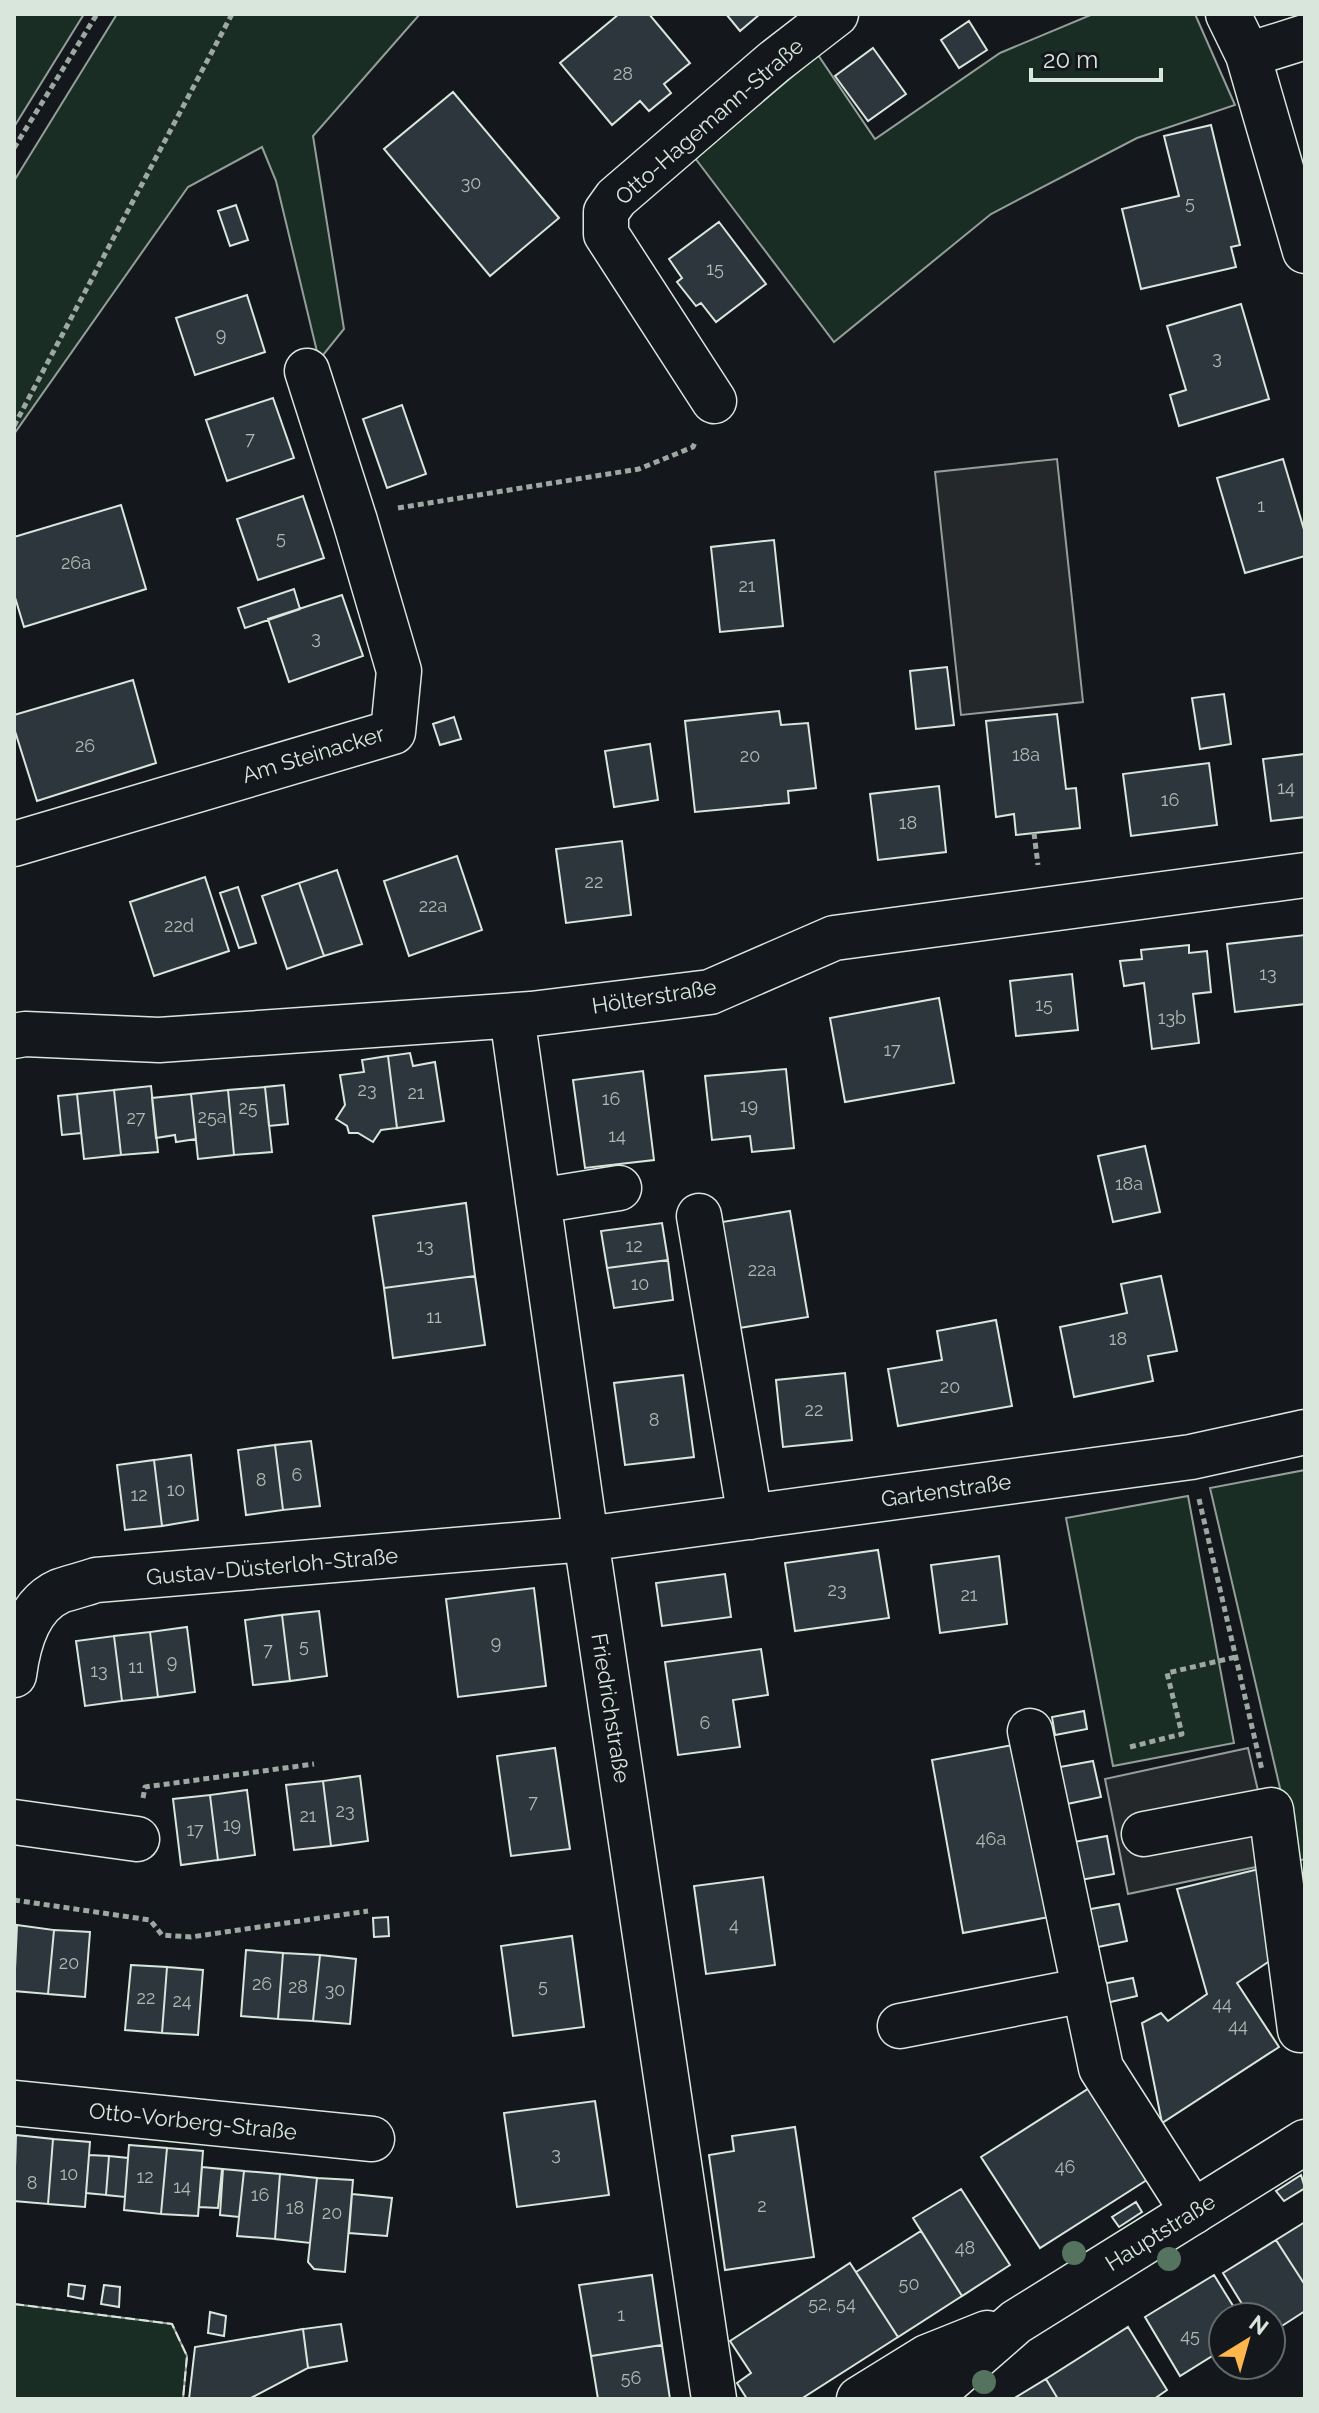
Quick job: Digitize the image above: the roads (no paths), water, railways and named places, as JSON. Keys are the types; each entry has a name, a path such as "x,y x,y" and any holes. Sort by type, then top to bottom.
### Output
{"street":[{"name":"Otto-Hagemann-Straße","path":"714,401 606,234 606,212 616,198 763,71 836,14"},
{"path":"1228,14 1248,55 1305,251"},
{"path":"1248,55 1305,37"},
{"name":"Am Steinacker","path":"14,844 393,732 399,671 307,371"},
{"name":"Hölterstraße","path":"18,1024 159,1040 512,1016 710,992 834,938 1305,875"},
{"name":"Friedrichstraße","path":"512,1016 714,2399"},
{"path":"538,1201 619,1188"},
{"path":"699,1216 750,1517"},
{"name":"Gartenstraße","path":"586,1539 1191,1457 1305,1432"},
{"name":"Gustav-Düsterloh-Straße","path":"14,1675 18,1648 35,1609 57,1592 96,1580 586,1539"},
{"path":"1030,1731 1101,2068 1193,2212"},
{"path":"1144,1834 1271,1810 1300,2030"},
{"path":"14,1822 137,1839"},
{"path":"900,2026 1085,1990"},
{"name":"Otto-Vorberg-Straße","path":"14,2103 372,2139"},
{"name":"Hauptstraße","path":"924,2399 1016,2322 1305,2142"},
{"name":"Hauptstraße","path":"859,2399 927,2357 1016,2322"}]}
